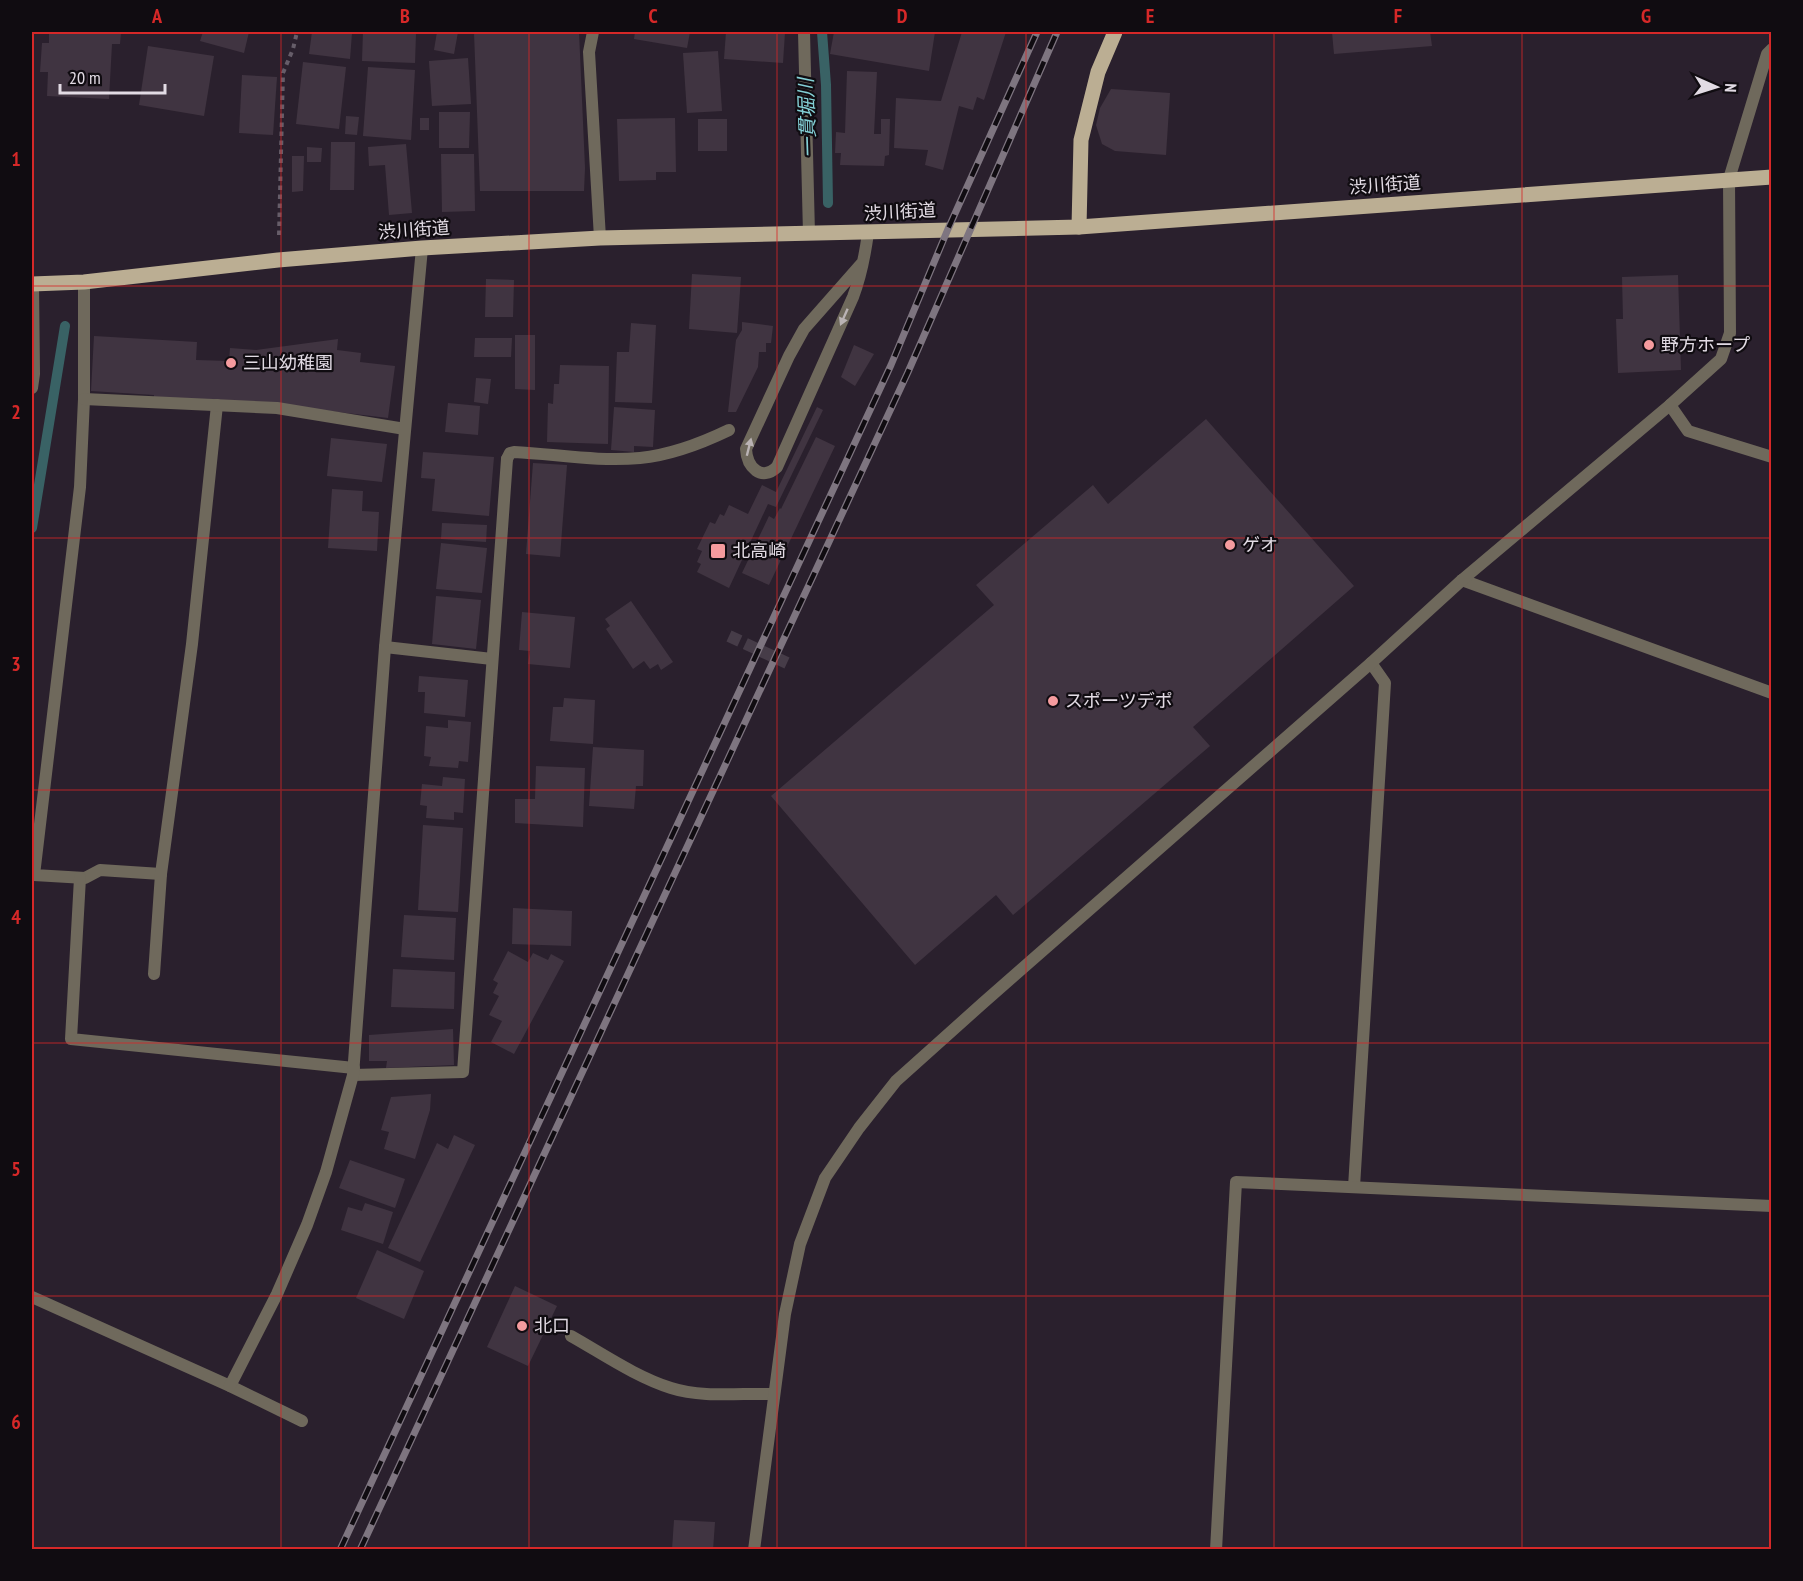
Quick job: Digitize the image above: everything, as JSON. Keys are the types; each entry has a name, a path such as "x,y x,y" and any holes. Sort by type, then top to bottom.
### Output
{"main road":[{"path":"1079,227 1081,140 1098,72 1114,32"},
{"name":"渋川街道","path":"32,284 84,282 278,260 422,248 600,238 1079,227 1772,177"}],"street":[{"path":"593,32 589,52 600,238"},
{"path":"804,32 809,234"},
{"path":"754,1550 785,1314 800,1244 825,1178 859,1128 897,1081 983,1002 1371,663 1462,580 1670,405 1721,359 1730,333 1729,179 1767,54 1772,49"},
{"path":"863,262 804,330 789,356 746,448 746,458 757,471 771,472 777,467 853,297 863,262 868,233"},
{"path":"230,1386 277,1294 307,1226 326,1172 353,1071 385,647 422,248"},
{"path":"84,282 84,399 80,487 34,875 84,878 100,870 161,873"},
{"path":"32,284 34,374 32,388"},
{"path":"84,399 277,408 405,429"},
{"path":"154,974 161,873 192,644 217,405"},
{"path":"1670,405 1688,431 1772,457"},
{"path":"80,878 71,1039 353,1071 463,1072 507,459 510,453 514,452 602,459 642,458 696,445 729,430"},
{"path":"1462,580 1772,693"},
{"path":"385,647 492,659"},
{"path":"1354,1187 1385,683 1371,663"},
{"path":"1216,1550 1236,1182 1772,1206"},
{"path":"32,1297 302,1420"},
{"path":"571,1336 650,1380 672,1388 694,1393 773,1394"}],"path":[{"path":"278,260 284,73 297,32"}],"building":[{"path":"49,32 121,32 120,44 112,44 109,99 47,96 48,72 40,72 42,43 49,43"},
{"path":"203,32 249,32 244,53 200,41"},
{"path":"312,32 352,33 350,59 309,54"},
{"path":"363,32 416,33 415,63 362,61"},
{"path":"437,32 458,32 454,54 434,50"},
{"path":"474,32 579,32 584,191 480,191"},
{"path":"635,32 690,32 687,48 634,39"},
{"path":"726,32 785,32 783,63 724,59"},
{"path":"834,32 935,32 929,71 830,54"},
{"path":"962,32 1006,32 984,100 977,97 973,110 959,106 943,170 925,165 928,150 894,148 896,98 941,101"},
{"path":"1332,32 1430,32 1432,46 1334,54"},
{"path":"148,46 214,56 204,116 139,105"},
{"path":"718,51 722,111 687,113 683,53"},
{"path":"468,58 471,104 432,106 429,61"},
{"path":"303,62 346,67 339,129 296,124"},
{"path":"368,67 415,70 411,140 363,136"},
{"path":"847,71 877,72 874,134 881,134 881,119 890,119 889,155 885,156 884,166 840,165 841,153 835,153 836,132 845,133"},
{"path":"242,75 277,77 273,135 239,133"},
{"path":"1111,89 1170,93 1166,155 1115,151 1102,144 1096,125 1100,108"},
{"path":"439,112 470,112 469,148 439,148"},
{"path":"346,116 359,117 357,135 345,134"},
{"path":"420,118 429,118 429,130 420,130"},
{"path":"675,118 676,172 656,172 656,180 619,181 617,119"},
{"path":"698,119 727,119 727,151 698,151"},
{"path":"331,142 355,142 354,190 330,190"},
{"path":"406,144 412,213 389,215 385,165 369,166 368,147"},
{"path":"307,147 322,148 321,162 307,162"},
{"path":"441,154 474,154 475,211 442,212"},
{"path":"292,156 304,156 303,191 292,192"},
{"path":"692,274 741,277 737,333 689,329"},
{"name":"野方ホープ","path":"1678,275 1681,370 1618,373 1616,319 1623,319 1622,277"},
{"path":"486,279 514,280 513,317 485,317"},
{"path":"742,322 773,326 771,343 766,343 766,352 759,352 758,367 736,412 728,412 736,340 742,330"},
{"path":"631,323 656,325 652,403 615,402 617,352 629,352"},
{"path":"515,335 535,335 535,390 515,389"},
{"path":"94,336 197,342 196,360 229,361 230,348 256,350 338,339 337,350 361,353 360,362 395,366 388,418 253,402 91,391"},
{"path":"475,338 512,338 511,357 474,357"},
{"path":"854,345 874,354 855,386 841,377"},
{"path":"560,365 609,366 608,444 547,442 548,403 553,404 554,384 559,384"},
{"path":"476,378 491,379 488,404 474,402"},
{"path":"448,403 480,406 478,435 445,432"},
{"path":"614,407 655,410 653,447 634,446 634,452 611,450"},
{"path":"817,407 823,410 776,507 768,504 729,588 697,572 701,564 697,562 702,551 697,549 710,522 715,524 720,514 724,516 729,505 748,514 762,485 776,492"},
{"name":"スポーツデポ","path":"1206,419 1354,586 1193,727 1210,746 1013,915 996,895 915,965 771,796 994,605 976,585 1093,485 1108,504"},
{"path":"816,437 835,446 769,585 742,573 769,516 774,519 781,509"},
{"path":"331,438 387,444 382,482 327,476"},
{"path":"423,452 494,457 489,516 432,511 435,479 421,478"},
{"path":"533,463 567,465 560,557 526,554"},
{"path":"332,489 363,491 362,511 379,512 377,551 328,548"},
{"path":"442,523 487,525 486,542 441,539"},
{"path":"441,543 487,548 482,593 436,589"},
{"path":"436,596 481,600 476,649 432,644"},
{"path":"631,601 673,662 661,670 658,664 650,669 644,661 633,669 606,629 610,626 605,619"},
{"path":"522,612 575,617 570,668 528,664 530,651 519,650"},
{"path":"419,676 468,680 465,717 424,713 425,692 418,692"},
{"path":"564,698 595,700 593,744 550,741 553,707 563,707"},
{"path":"448,720 471,722 468,762 459,761 458,768 429,766 431,757 424,756 426,726 448,728"},
{"path":"593,747 644,750 643,786 636,786 634,809 589,806"},
{"path":"536,766 585,768 583,827 515,823 515,799 535,799"},
{"path":"443,777 465,779 463,813 454,812 454,820 426,818 427,806 420,805 422,784 442,786"},
{"path":"423,825 463,828 458,912 418,910"},
{"path":"513,908 572,911 571,946 512,944"},
{"path":"404,915 456,918 454,960 401,957"},
{"path":"508,951 528,962 533,953 548,960 551,954 564,961 514,1054 491,1042 502,1021 489,1015 499,996 493,993 498,983 493,980"},
{"path":"393,969 455,972 454,1009 391,1007"},
{"path":"453,1029 454,1065 386,1068 387,1061 369,1061 369,1035"},
{"path":"431,1094 430,1110 415,1159 384,1149 389,1132 381,1130 391,1097"},
{"path":"454,1135 475,1145 420,1262 388,1248 437,1143 448,1149"},
{"path":"350,1160 405,1179 395,1208 339,1188"},
{"path":"365,1203 393,1212 383,1244 341,1230 348,1207 362,1211"},
{"path":"377,1250 424,1271 404,1319 356,1298"},
{"name":"北口","path":"515,1286 557,1306 528,1366 487,1347"},
{"path":"674,1520 715,1522 713,1550 672,1550"}],"waterway":[{"name":"一貫堀川","path":"822,32 826,85 828,203"},
{"name":"一貫堀川","path":"32,528 65,326"}],"tunnel":[{"path":"729,636 787,663"}],"railway":[{"path":"340,1550 891,365 948,229 1037,32"},
{"path":"360,1550 908,372 1057,32"}],"place":[{"name":"野方ホープ","path":"1649,345"},
{"name":"三山幼稚園","path":"231,363"},
{"name":"ゲオ","path":"1230,545"},
{"name":"北高崎","path":"718,551"},
{"name":"スポーツデポ","path":"1053,701"},
{"name":"北口","path":"522,1326"}]}
